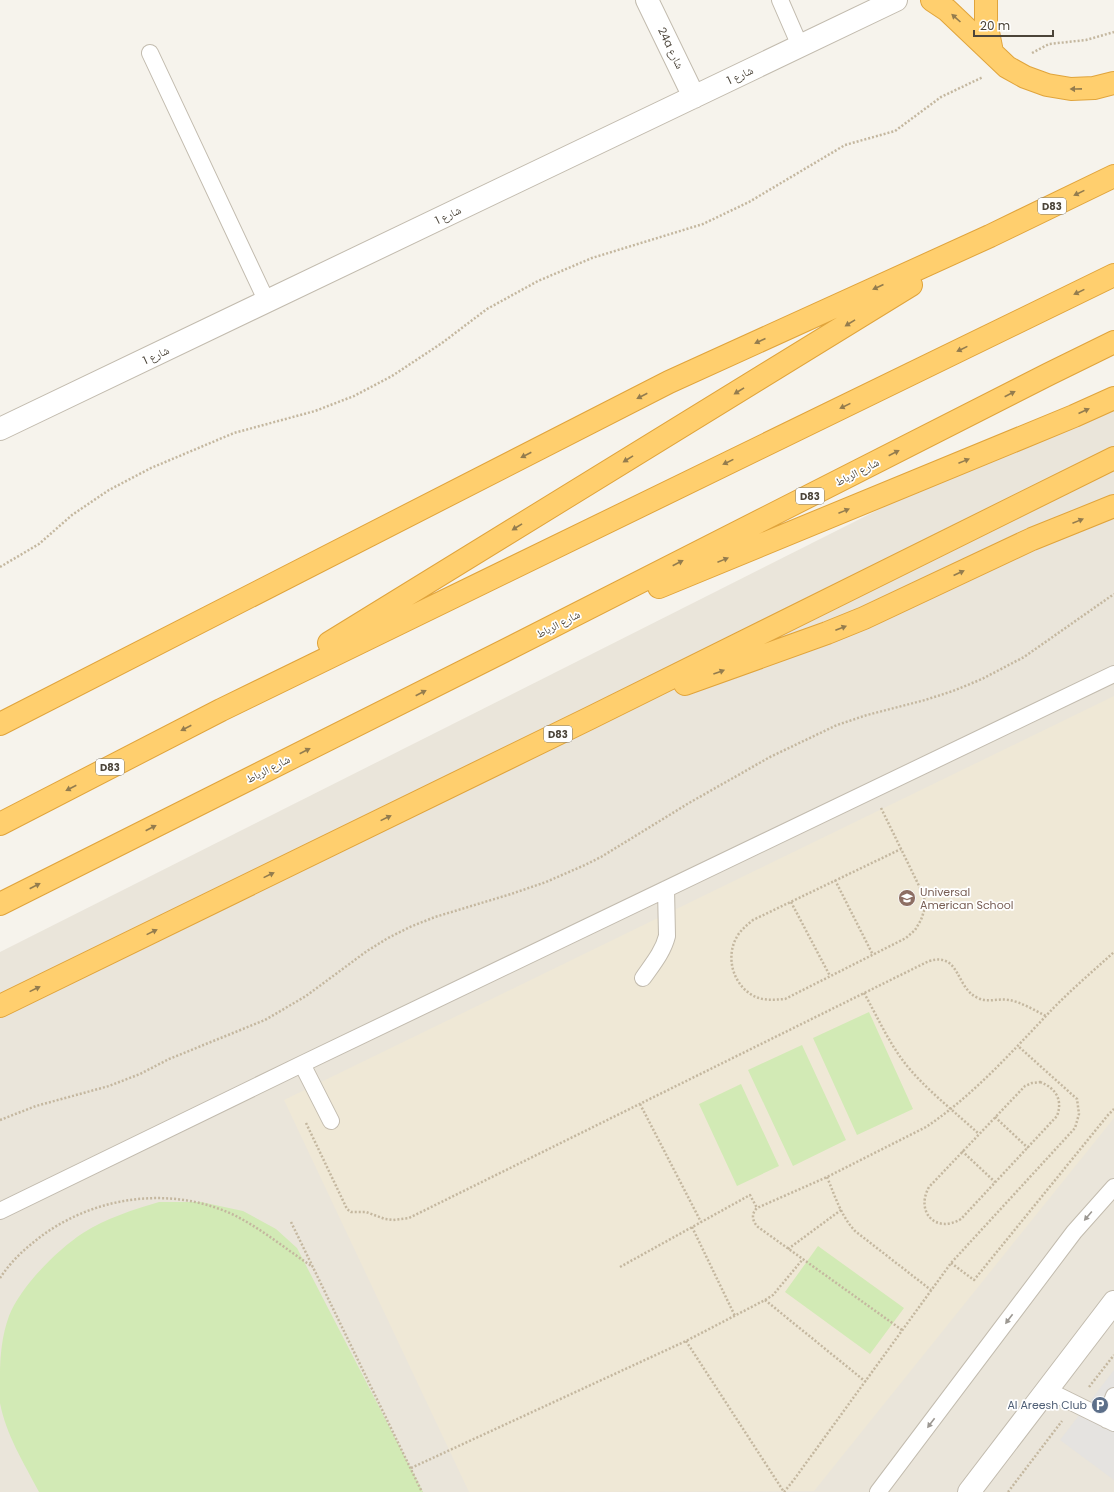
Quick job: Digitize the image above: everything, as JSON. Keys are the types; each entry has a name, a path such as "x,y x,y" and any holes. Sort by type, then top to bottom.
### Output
{"highway":[{"path":"932,0 947,10 999,60 1025,77 1047,85 1071,89 1094,88 1114,83"},
{"path":"986,0 986,22 999,60"},
{"name":"D83","path":"0,724 669,382 990,236 1114,176"},
{"path":"221,710 990,236"},
{"name":"D83","path":"0,824 221,710 1114,274"},
{"name":"شارع الرباط","path":"0,904 1114,342"},
{"path":"506,650 1074,416 1114,398"},
{"name":"D83","path":"0,1006 590,718 1114,458"},
{"path":"590,718 852,624 1032,539 1114,506"}],"street":[{"name":"24a شارع","path":"647,0 694,97"},
{"name":"شارع 1","path":"0,429 896,0"},
{"path":"969,1492 1114,1302"}],"lane":[{"path":"780,0 800,46"},
{"path":"150,53 267,302"},
{"path":"0,1211 302,1064 1114,674"},
{"path":"643,978 664,948 666,942 666,889"},
{"path":"302,1064 331,1121"},
{"path":"878,1492 1074,1232 1114,1187"},
{"path":"1047,1390 1111,1421"},
{"path":"1111,1421 1108,1412 1114,1396"}],"path":[{"path":"0,566 39,544 72,515 109,490 151,468 234,433 315,411 354,396 398,372 442,343 488,309 538,281 592,258 703,224 749,202 845,145 895,131 940,97 999,60 1049,44 1086,40 1114,32"},
{"path":"0,1120 36,1106 94,1090 140,1074 169,1058 265,1020 306,996 367,951 393,935 435,917 546,882 585,865 607,854 689,803 770,757 824,731 867,714 925,700 953,691 989,676 1024,657 1114,594"},
{"path":"872,790 901,849 924,896 925,908 921,920 915,930 906,938 785,999 762,999 752,995 743,988 736,979 732,969 731,958 733,946 737,936 744,927 753,920 901,849"},
{"path":"835,880 873,954"},
{"path":"791,902 830,976"},
{"path":"902,1330 754,1224 754,1211 757,1208 827,1178 926,1127 952,1109 1018,1046 1046,1016 1114,952"},
{"path":"302,1117 346,1209 352,1212 366,1212 385,1219 393,1220 409,1218 929,961 936,959 943,960 953,966 966,989 976,998 984,1001 1007,999 1046,1016"},
{"path":"864,993 904,1062 979,1134"},
{"path":"686,1341 784,1492 866,1382 950,1263 1071,1134 1078,1121 1079,1106 1076,1099 1018,1046"},
{"path":"1040,1082 1053,1089 1058,1094 1060,1109 1057,1116 961,1219 954,1223 947,1224 933,1220 928,1215 924,1200 929,1187 979,1134 1025,1086 1040,1082"},
{"path":"640,1104 701,1222"},
{"path":"950,1263 974,1280 1114,1109"},
{"path":"995,1117 1028,1148"},
{"path":"962,1151 995,1182"},
{"path":"827,1178 841,1210 855,1231 931,1290"},
{"path":"620,1267 750,1195 757,1208"},
{"path":"0,1278 19,1255 38,1238 60,1223 83,1212 107,1204 132,1199 158,1198 184,1200 209,1206 233,1215 256,1227 313,1267"},
{"path":"788,1249 841,1210"},
{"path":"291,1222 422,1492"},
{"path":"692,1227 735,1316"},
{"path":"411,1468 686,1341 735,1316 765,1300 776,1292 803,1259"},
{"path":"765,1300 866,1382"},
{"path":"1008,1492 1114,1355"}],"shaded area":[{"path":"1114,391 1114,1492 0,1492 0,952"},
{"name":"Universal American School","path":"1114,696 1114,1118 814,1491 469,1492 284,1100"},
{"name":"Al Areesh Club","path":"1114,1370 1114,1480 1060,1440"}],"green space":[{"path":"869,1012 913,1109 857,1135 813,1038"},
{"path":"802,1045 846,1140 793,1166 748,1070"},
{"path":"741,1084 779,1166 737,1186 699,1104"},
{"path":"159,1202 201,1202 243,1211 276,1229 297,1248 423,1492 39,1492 11,1438 0,1403 1,1353 3,1338 9,1316 22,1293 31,1281 51,1259 73,1240 110,1219"},
{"path":"818,1246 904,1308 870,1354 785,1292"}],"place":[{"name":"Universal American School","path":"907,898"},
{"name":"Al Areesh Club","path":"1100,1405"}]}
